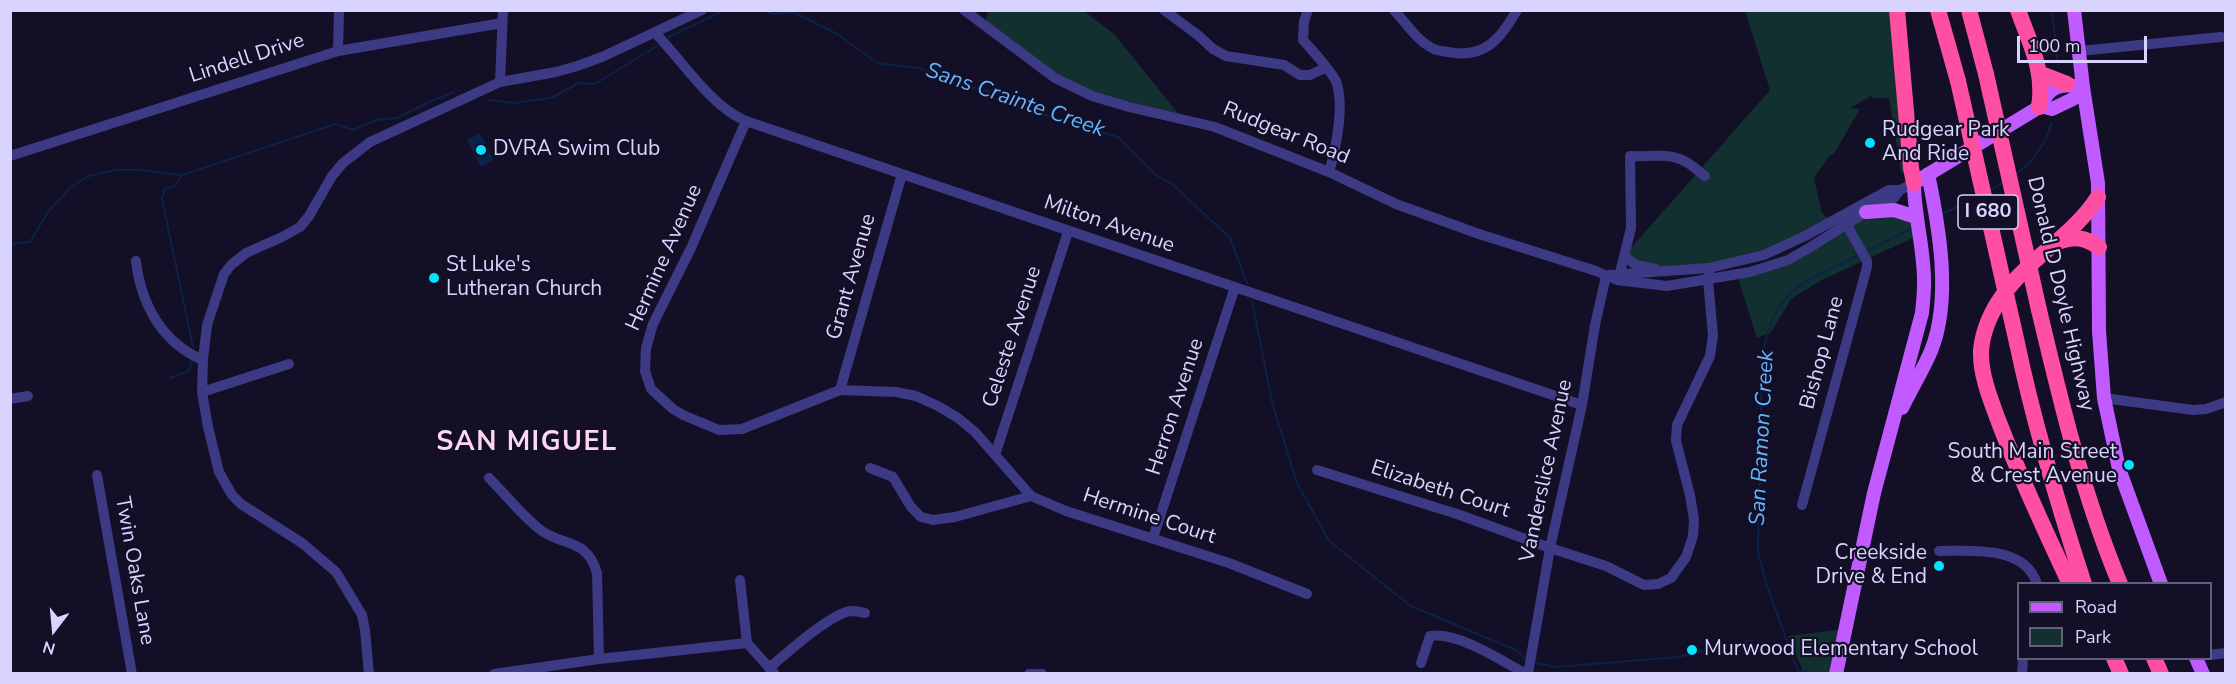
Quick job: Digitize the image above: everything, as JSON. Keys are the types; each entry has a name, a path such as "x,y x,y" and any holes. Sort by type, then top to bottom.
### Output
{"highway":[{"path":"1897,10 1911,168 1907,186"},
{"name":"I 680","path":"1938,10 1958,81 2045,462 2083,582"},
{"name":"Donald D Doyle Highway","path":"1969,10 2075,456 2092,509 2120,582"},
{"path":"2018,10 2041,74 2040,107"},
{"path":"2041,74 2075,85"},
{"path":"2069,582 2000,423 1983,370 1981,349 1989,319 2006,291 2021,273 2083,218 2098,197"},
{"path":"2054,243 2079,237 2099,246"},
{"path":"2115,660 2121,674"},
{"path":"2155,660 2161,674"}],"main road":[{"path":"2074,10 2079,51 2075,85 2098,183 2099,331 2104,398 2119,469 2161,582"},
{"name":"Rudgear Road","path":"1907,186 2040,107 2051,90 2075,85"},
{"path":"1891,428 1932,350 1943,293 1938,236 1928,174"},
{"path":"1836,674 1874,493 1922,314 1924,285 1921,245 1907,186"},
{"path":"1866,207 1894,210 1916,217"}],"street":[{"path":"338,51 339,10"},
{"path":"500,82 503,10"},
{"path":"369,674 362,615 336,572 302,543 241,504 219,472 202,392 204,340 212,307 224,274 246,253 300,226 309,216 332,176 343,163 370,142 500,82 577,66 656,33 702,10"},
{"name":"Rudgear Road","path":"964,10 1055,78 1092,96 1215,127 1329,172 1396,204 1479,234 1596,270 1617,280 1667,286 1737,275 1788,260 1847,225 1866,207"},
{"path":"1164,10 1213,49 1226,56 1284,65 1300,75 1310,75 1325,68"},
{"path":"1308,10 1304,21 1303,40 1337,82 1340,105 1335,154 1329,172"},
{"path":"1394,10 1417,36 1434,49 1464,55 1477,53 1491,45 1517,10"},
{"name":"Lindell Drive","path":"10,156 338,51 502,23"},
{"name":"Milton Avenue","path":"656,33 715,99 734,116 746,121 1582,405"},
{"path":"2079,51 2221,37"},
{"name":"Hermine Avenue","path":"746,121 691,248 653,324 646,348 645,371 646,381 651,389 672,409 683,415 706,426 730,430 742,429 840,390 896,392 916,396 958,418 975,432 995,455"},
{"path":"1620,273 1631,228 1630,156 1662,155 1682,159 1705,176"},
{"name":"Grant Avenue","path":"840,390 902,174"},
{"name":"Rudgear Road","path":"1606,276 1620,273 1709,268 1764,255 1841,215 1894,198 1907,186"},
{"name":"Bishop Lane","path":"1802,505 1867,267 1867,261 1861,249 1841,215"},
{"name":"Celeste Avenue","path":"995,455 1068,232"},
{"path":"1624,256 1636,265 1664,272"},
{"path":"136,261 141,287 159,325 178,347 203,360"},
{"name":"Elizabeth Court","path":"1317,470 1460,515 1606,566 1644,585 1658,584 1671,578 1686,557 1693,536 1694,520 1676,441 1677,425 1710,356 1713,335 1709,268"},
{"name":"Vanderslice Avenue","path":"1527,674 1550,548 1582,405 1594,325 1606,276"},
{"name":"Herron Avenue","path":"1153,538 1235,287"},
{"path":"202,392 289,364"},
{"path":"10,399 27,396"},
{"path":"2104,398 2193,410 2206,409 2226,402"},
{"name":"Hermine Court","path":"995,455 1031,496 1066,511 1229,563 1307,594"},
{"path":"870,468 893,477 910,507 921,517 933,520 955,517 1031,496"},
{"name":"Twin Oaks Lane","path":"97,476 132,674"},
{"path":"489,478 536,527 554,538 582,547 593,561 597,573 599,659"},
{"path":"1939,551 1992,552 2010,556 2025,566 2036,582"},
{"path":"740,580 747,643 772,671 829,622 852,611 865,613"},
{"path":"1421,663 1430,636 1443,634 1475,647 1527,674"},
{"path":"494,674 555,669 599,659 747,643"},
{"path":"1029,674 1042,674"}],"green space":[{"path":"988,11 1084,11 1115,35 1181,117 1092,96 985,26"},
{"path":"1745,11 1897,11 1914,183 1901,172 1889,98 1871,96 1850,108 1860,109 1834,154 1830,155 1814,178 1822,213 1832,221 1764,255 1664,272 1624,256 1770,90"},
{"path":"1866,212 1905,212 1919,235 1820,281 1791,299 1771,332 1757,338 1737,275 1788,259"},
{"path":"1845,629 1836,673 1804,673 1788,636"}],"water":[{"name":"DVRA Swim Club","path":"480,133 494,160 481,167 467,140"}],"waterway":[{"name":"Sans Crainte Creek","path":"669,37 725,10"},
{"name":"Sans Crainte Creek","path":"762,10 774,14 793,12 837,34 877,63 919,68 959,84 1003,95 1035,112 1118,137 1156,175 1172,184 1230,238 1247,283"},
{"name":"San Ramon Creek","path":"2052,10 2058,65"},
{"name":"Sans Crainte Creek","path":"489,100 513,103 551,98 579,83 595,84 657,46"},
{"name":"Sans Crainte Creek","path":"10,246 30,242 48,212 71,187 89,176 115,170 141,170 182,175 335,124 353,130 377,120 397,118 454,92"},
{"name":"San Ramon Creek","path":"2016,174 2038,152 2052,123"},
{"path":"182,175 174,187 165,189 162,199 193,347"},
{"name":"San Ramon Creek","path":"1991,190 2004,182"},
{"name":"San Ramon Creek","path":"1940,215 1978,197"},
{"name":"San Ramon Creek","path":"1867,251 1913,228"},
{"name":"San Ramon Creek","path":"1799,674 1767,586 1758,552 1762,360 1773,318 1782,303 1805,282 1859,255"},
{"name":"Sans Crainte Creek","path":"1252,301 1272,402 1297,483 1329,541 1411,606 1518,651 1524,658"},
{"name":"San Ramon Creek","path":"170,378 189,371 192,361"},
{"name":"Sans Crainte Creek","path":"1536,663 1556,667 1678,657 1753,640"},
{"name":"Sans Crainte Creek","path":"1778,645 1791,657"},
{"name":"San Ramon Creek","path":"1798,672 1807,670 1809,674"}],"place":[{"name":"Rudgear Park And Ride","path":"1870,143"},
{"name":"DVRA Swim Club","path":"481,150"},
{"name":"St Luke's Lutheran Church","path":"434,278"},
{"name":"South Main Street & Crest Avenue","path":"2129,465"},
{"name":"Creekside Drive & End","path":"1939,566"},
{"name":"Murwood Elementary School","path":"1692,650"}],"district":[{"name":"SAN MIGUEL","path":"527,443"}]}
